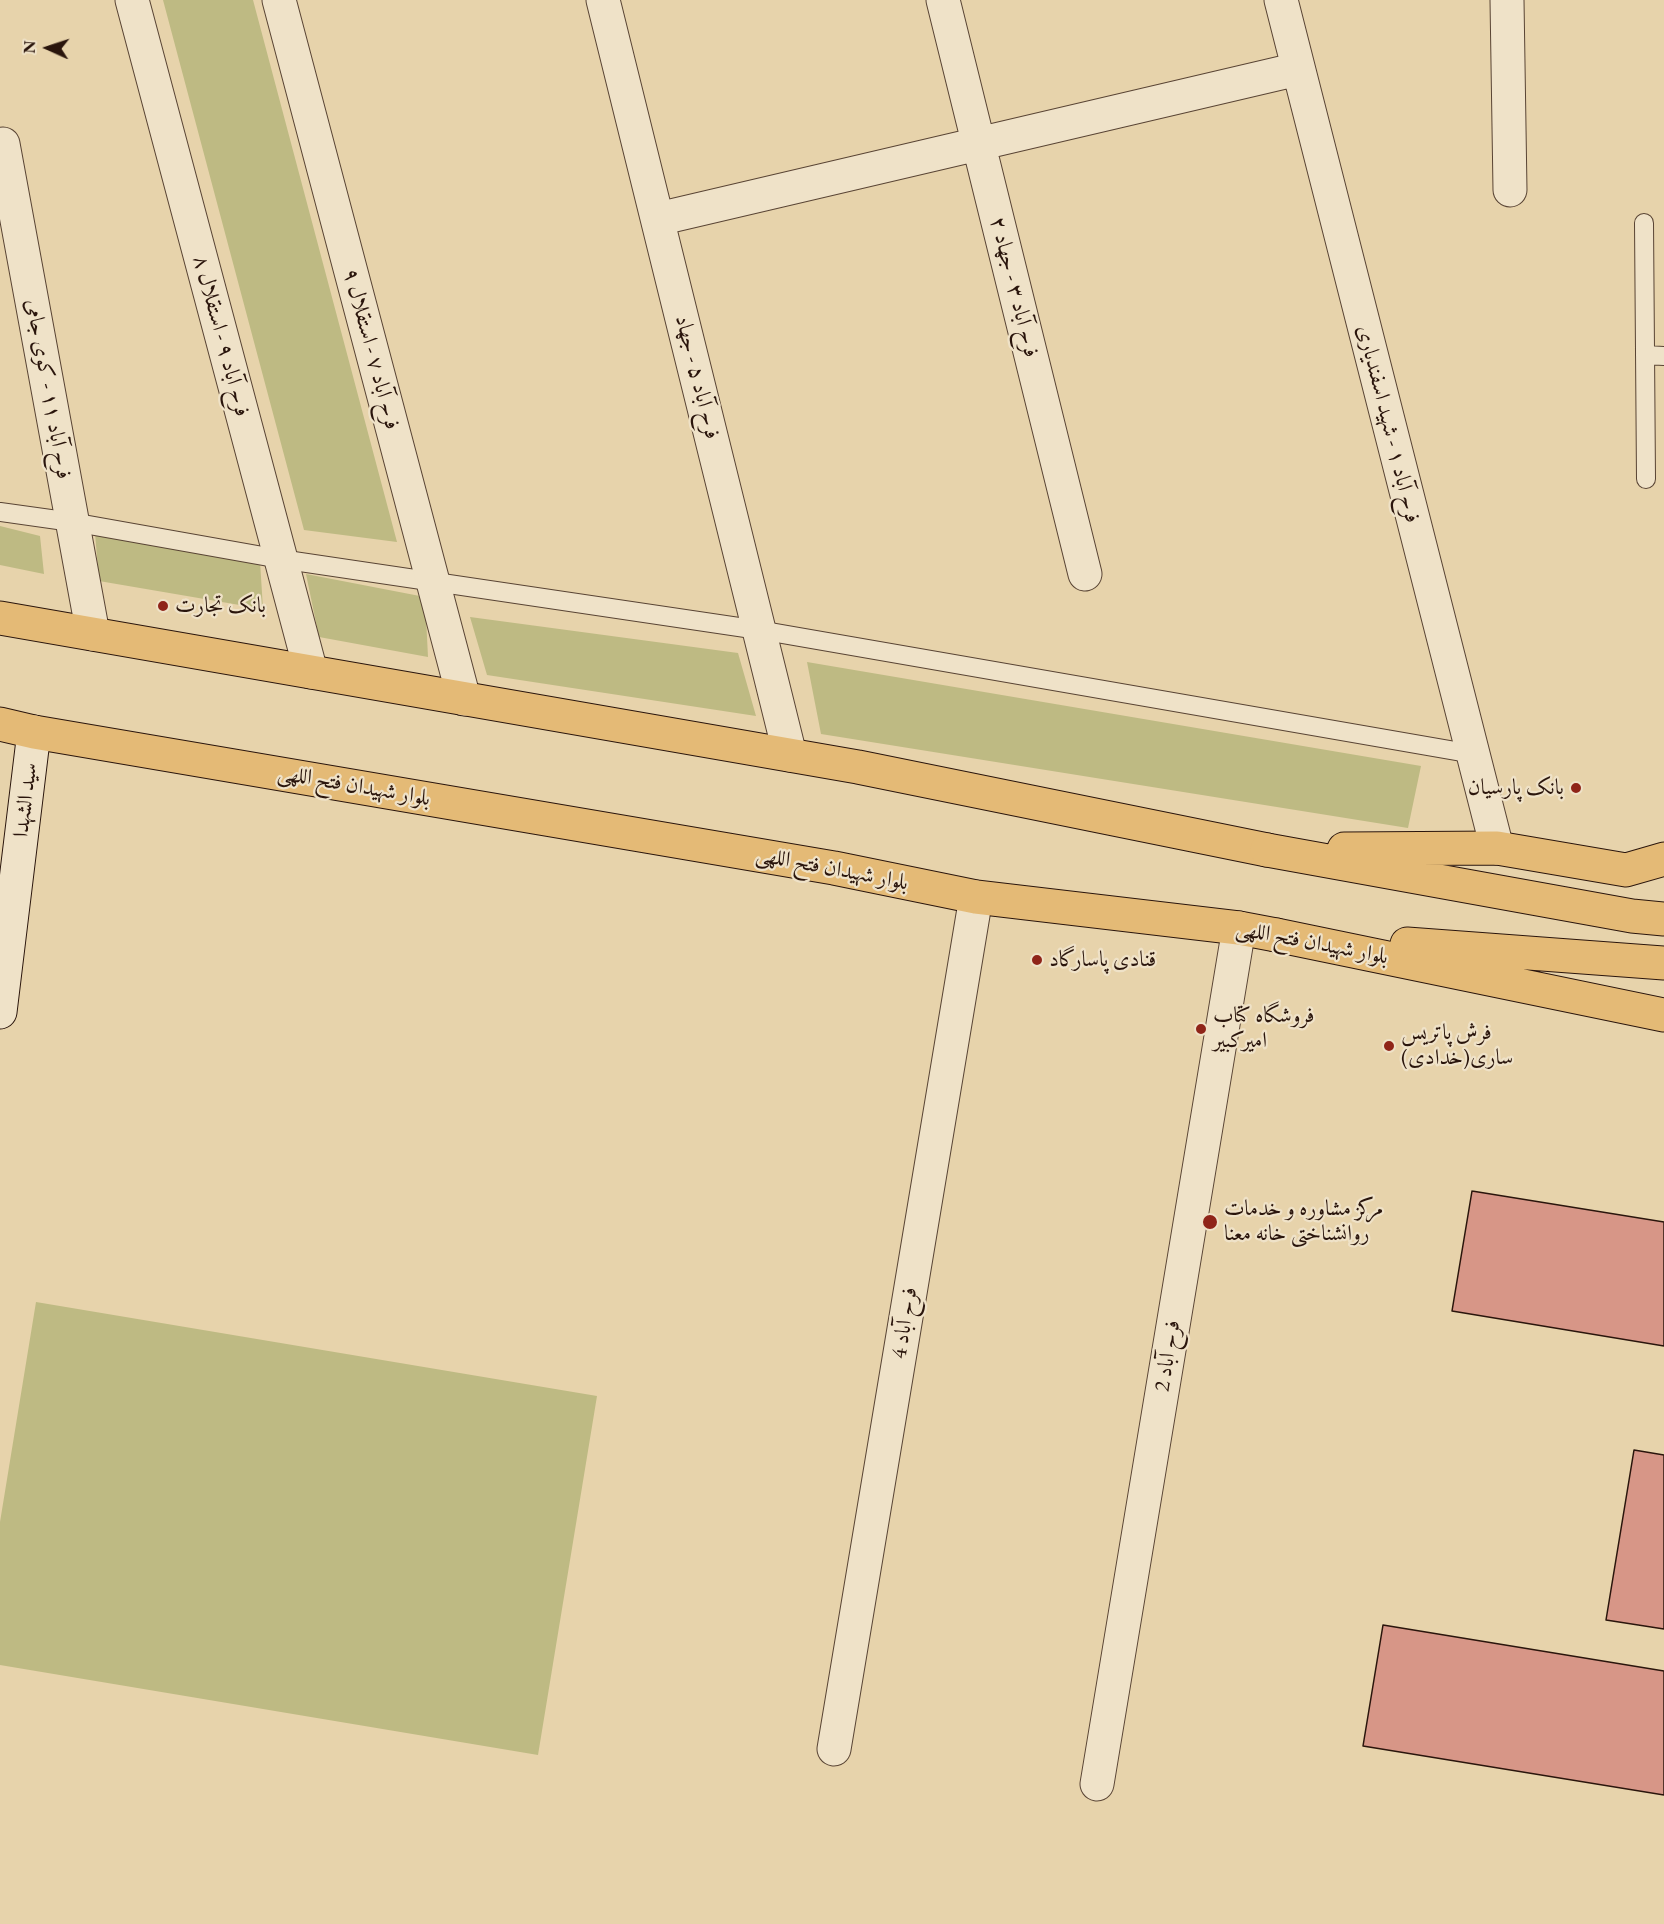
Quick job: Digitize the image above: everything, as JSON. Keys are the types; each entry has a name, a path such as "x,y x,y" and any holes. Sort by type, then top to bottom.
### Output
{"main road":[{"path":"0,618 790,754 1267,850 1632,916 1664,919"},
{"name":"بلوار شهیدان فتح اللهی","path":"0,724 34,732 834,868 976,897 1239,928 1664,1015"},
{"path":"1267,850 1497,848 1664,877"},
{"path":"1626,870 1664,859"},
{"path":"1276,935 1664,963"}],"street":[{"name":"فرح آباد ۹ - استقلال ۸","path":"132,0 311,672"},
{"name":"فرح آباد ۷ - استقلال ۹","path":"279,0 464,699"},
{"name":"فرح آباد ۵ - جهاد","path":"603,0 790,754"},
{"name":"فرح آباد ۳ - جهاد ۲","path":"943,0 1085,574"},
{"name":"فرح آباد ۱ - شهید اسفندیاری","path":"1281,0 1497,848"},
{"path":"1507,0 1510,190"},
{"path":"658,219 1298,69"},
{"name":"فرح آباد ۱۱ - کوی جامی","path":"3,144 93,634"},
{"name":"سید الشهدا","path":"0,1012 12,819 34,732"},
{"name":"فرح آباد 4","path":"834,1749 976,897"},
{"name":"فرح آباد 2","path":"1097,1784 1239,928"}],"lane":[{"path":"1644,223 1646,479"},
{"path":"1645,355 1664,356"},
{"path":"0,512 72,522 280,560 759,630 1473,754"}],"shaded area":[{"path":"163,0 253,0 397,542 304,530"},
{"path":"0,526 40,536 44,574 0,565"},
{"path":"95,533 260,561 263,609 99,581"},
{"path":"306,574 425,597 428,657 319,637"},
{"path":"470,617 738,653 756,716 487,675"},
{"path":"807,662 1421,766 1408,828 821,734"},
{"path":"36,1302 597,1396 538,1755 0,1665 0,1522"}],"building":[{"path":"1472,1191 1664,1222 1664,1346 1452,1311"},
{"path":"1634,1450 1664,1455 1664,1629 1606,1620"},
{"path":"1383,1625 1664,1671 1664,1795 1363,1746"}],"place":[{"name":"بانک تجارت","path":"163,606"},
{"name":"بانک پارسیان","path":"1576,788"},
{"name":"قنادی پاسارگاد","path":"1037,960"},
{"name":"فروشگاه کتاب امیرکبیر","path":"1201,1029"},
{"name":"فرش پاتریس (خدادی)ساری","path":"1389,1046"},
{"name":"مرکز مشاوره و خدمات روانشناختی خانه معنا","path":"1210,1222"}]}
